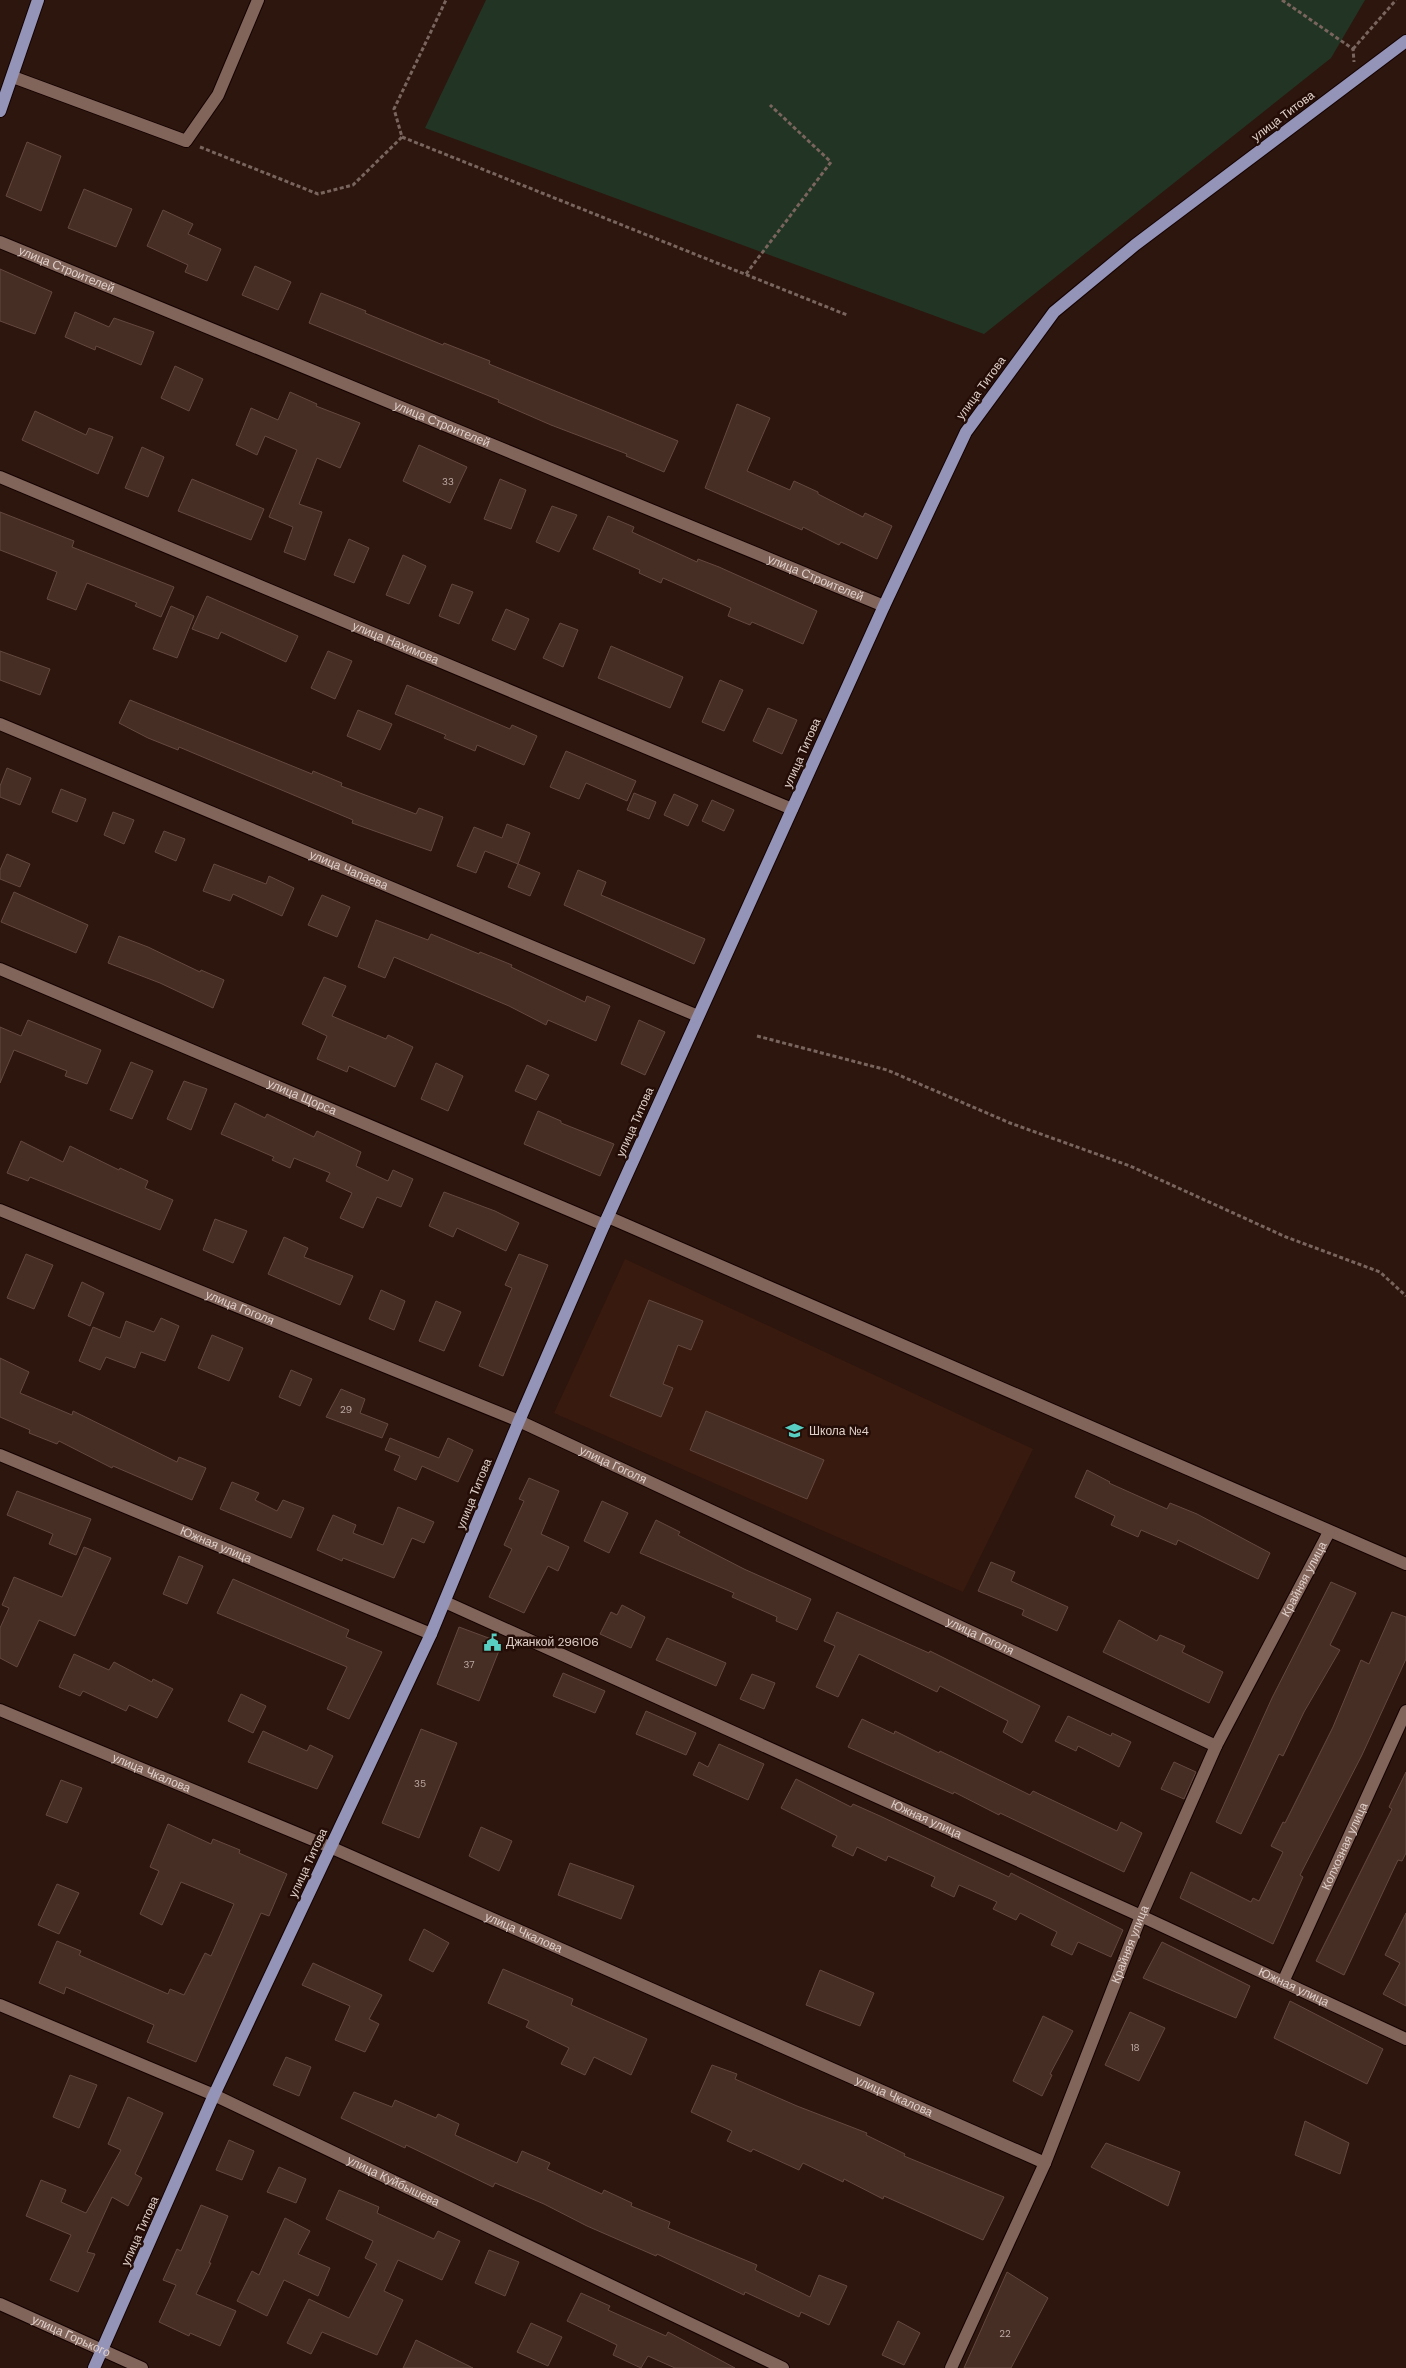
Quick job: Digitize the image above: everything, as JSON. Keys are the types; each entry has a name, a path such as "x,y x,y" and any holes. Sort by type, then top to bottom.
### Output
{"main road":[{"path":"0,111 38,0"},
{"name":"улица Титова","path":"94,2368 214,2095 431,1634 519,1421 606,1221 884,606 966,432 1054,312 1135,245 1406,41"}],"street":[{"path":"13,77 186,141 218,95 258,0"},
{"name":"улица Строителей","path":"0,242 884,606"},
{"name":"улица Нахимова","path":"0,477 792,809"},
{"name":"улица Чапаева","path":"0,724 698,1016"},
{"name":"улица Щорса","path":"0,969 606,1221 1406,1564"},
{"name":"улица Гоголя","path":"0,1210 519,1421 1216,1746"},
{"name":"Южная улица","path":"0,1455 431,1634"},
{"name":"Крайняя улица","path":"951,2368 1045,2163 1141,1916 1216,1746 1330,1532"},
{"name":"Южная улица","path":"445,1602 1141,1916 1406,2039"},
{"name":"улица Чкалова","path":"0,1710 330,1847 1045,2163"},
{"name":"Колхозная улица","path":"1283,1982 1406,1711"},
{"name":"улица Куйбышева","path":"0,2005 214,2095 783,2368"},
{"name":"улица Горького","path":"0,2304 142,2368"}],"path":[{"path":"402,137 394,109 446,0"},
{"path":"1282,0 1353,49"},
{"path":"1356,79 1353,49 1396,0"},
{"path":"746,274 831,162 770,105"},
{"path":"186,141 318,194 353,185 402,137"},
{"path":"402,137 847,315"},
{"path":"758,1036 887,1070 1010,1123 1130,1166 1286,1237 1380,1272 1406,1296"}],"shaded area":[{"name":"Школа №4","path":"625,1259 1033,1449 963,1592 554,1413"}],"green space":[{"path":"486,0 1365,0 1331,58 984,334 425,128"}],"building":[{"path":"27,142 61,156 41,211 6,196"},
{"path":"84,189 132,209 116,247 68,228"},
{"path":"163,210 193,224 188,234 221,249 207,281 185,272 188,265 147,246"},
{"path":"255,266 291,282 278,310 242,295"},
{"path":"0,269 52,292 35,334 0,321"},
{"path":"321,293 443,345 444,343 490,361 489,364 678,441 664,472 626,456 627,454 551,425 498,402 499,400 309,323"},
{"path":"75,312 109,327 114,318 154,332 141,365 96,346 95,350 65,337"},
{"path":"175,366 203,379 189,411 161,398"},
{"path":"290,392 317,404 316,406 360,423 340,468 317,458 299,504 322,512 305,560 284,552 293,527 269,517 297,450 265,436 257,455 236,445 251,408 278,420"},
{"path":"737,404 770,418 747,471 790,490 794,481 863,517 865,513 892,526 877,559 841,542 839,545 803,527 802,530 705,488"},
{"path":"35,411 86,435 89,428 113,437 98,474 22,440"},
{"path":"419,445 467,467 450,503 403,481"},
{"path":"142,447 164,457 148,497 125,488"},
{"path":"192,479 264,509 251,540 178,511"},
{"path":"500,479 526,490 511,529 484,519"},
{"path":"552,506 577,515 559,552 536,542"},
{"path":"0,512 74,541 72,547 174,587 161,617 135,606 137,603 87,583 76,610 47,599 57,572 0,550"},
{"path":"608,516 634,527 632,532 697,562 698,559 719,567 817,611 803,644 752,622 750,625 728,616 731,608 663,578 661,583 639,573 640,570 593,549"},
{"path":"349,539 369,548 354,583 334,575"},
{"path":"403,555 426,566 409,604 386,595"},
{"path":"452,584 473,592 459,624 439,616"},
{"path":"207,596 298,636 286,662 221,632 218,639 192,629"},
{"path":"171,606 194,616 177,658 153,649"},
{"path":"506,609 529,619 515,650 492,640"},
{"path":"560,623 578,630 563,667 543,658"},
{"path":"611,646 683,677 670,708 598,678"},
{"path":"0,651 50,669 40,695 0,680"},
{"path":"328,651 352,661 335,699 311,688"},
{"path":"720,680 743,690 724,731 702,722"},
{"path":"407,685 510,729 512,725 537,736 524,765 477,745 475,751 444,738 446,735 395,714"},
{"path":"130,700 312,774 313,771 342,783 341,786 416,814 419,808 443,817 431,851 352,823 353,820 179,747 178,750 148,738 119,723"},
{"path":"768,708 797,720 782,754 753,741"},
{"path":"358,710 392,724 380,750 347,736"},
{"path":"566,751 636,781 627,801 586,783 579,799 550,787"},
{"path":"7,768 31,778 20,805 0,797 0,786"},
{"path":"61,789 86,799 77,822 52,812"},
{"path":"634,793 656,802 649,819 627,810"},
{"path":"674,794 698,805 688,826 664,815"},
{"path":"712,800 734,810 724,831 702,821"},
{"path":"113,812 134,820 124,844 104,835"},
{"path":"507,824 530,833 518,864 485,851 476,873 457,866 474,827 502,838"},
{"path":"164,831 185,839 176,861 155,852"},
{"path":"7,854 30,864 20,887 0,879 0,870"},
{"path":"214,864 266,884 269,876 294,888 282,916 233,894 230,901 203,891"},
{"path":"518,864 540,873 530,896 508,887"},
{"path":"578,870 606,882 601,895 705,939 694,964 564,905"},
{"path":"14,892 88,925 76,953 1,922"},
{"path":"322,895 350,907 337,937 308,925"},
{"path":"376,920 428,940 431,934 479,954 480,952 512,965 511,967 585,1002 587,996 610,1006 596,1041 548,1020 546,1025 509,1006 394,957 385,978 358,967"},
{"path":"119,936 148,947 200,972 201,970 224,980 213,1008 160,983 108,963"},
{"path":"324,977 346,986 332,1016 386,1039 388,1035 413,1047 395,1087 349,1066 347,1072 317,1059 327,1036 302,1024"},
{"path":"28,1020 101,1050 87,1084 65,1076 67,1071 14,1050 0,1083 0,1027 21,1036"},
{"path":"639,1020 665,1032 645,1075 621,1064"},
{"path":"131,1062 153,1071 132,1119 110,1110"},
{"path":"436,1063 463,1076 448,1111 421,1099"},
{"path":"527,1065 549,1075 536,1100 515,1091"},
{"path":"184,1081 207,1089 191,1130 167,1119"},
{"path":"235,1103 265,1118 267,1114 314,1137 317,1131 361,1152 356,1166 388,1181 393,1170 413,1179 401,1207 377,1197 363,1228 340,1218 352,1193 326,1181 330,1173 294,1158 290,1168 272,1160 274,1157 221,1134"},
{"path":"538,1111 561,1121 561,1123 614,1144 600,1176 524,1144"},
{"path":"21,1141 63,1162 70,1146 119,1170 120,1168 148,1181 145,1188 173,1200 160,1230 30,1177 28,1181 7,1173"},
{"path":"444,1192 495,1211 519,1223 506,1251 457,1228 453,1237 429,1226"},
{"path":"215,1219 247,1231 233,1263 203,1250"},
{"path":"284,1237 308,1248 304,1257 353,1276 340,1305 268,1274"},
{"path":"26,1254 53,1265 34,1309 7,1298"},
{"path":"519,1254 548,1265 503,1376 479,1366 512,1288 505,1285"},
{"path":"82,1282 104,1293 90,1326 68,1316"},
{"path":"381,1290 405,1301 394,1330 369,1319"},
{"path":"649,1300 703,1321 691,1350 678,1345 663,1384 673,1388 661,1417 610,1396"},
{"path":"436,1301 461,1312 444,1351 419,1341"},
{"path":"161,1318 179,1326 165,1361 141,1352 135,1368 106,1357 100,1370 79,1361 93,1327 120,1338 126,1321 154,1332"},
{"path":"212,1335 243,1348 229,1381 198,1368"},
{"path":"0,1358 29,1372 20,1393 72,1415 73,1411 177,1462 179,1457 206,1468 192,1500 113,1466 112,1468 59,1441 57,1444 29,1433 30,1430 0,1417"},
{"path":"291,1370 312,1379 300,1406 279,1397"},
{"path":"341,1389 365,1399 360,1413 388,1424 382,1438 326,1417"},
{"path":"706,1411 824,1460 807,1499 690,1450"},
{"path":"390,1438 439,1458 448,1438 473,1450 458,1482 422,1466 416,1480 394,1470 400,1456 385,1450"},
{"path":"1087,1470 1109,1483 1167,1509 1170,1503 1197,1514 1270,1553 1258,1579 1178,1540 1176,1545 1141,1530 1138,1537 1111,1525 1115,1516 1075,1497"},
{"path":"529,1478 559,1491 541,1534 569,1547 558,1571 548,1566 524,1613 489,1597 512,1549 504,1545 524,1501 519,1499"},
{"path":"232,1482 259,1493 255,1500 277,1511 283,1500 304,1508 291,1538 220,1509"},
{"path":"17,1491 91,1519 76,1555 49,1544 53,1534 7,1515"},
{"path":"602,1501 628,1513 609,1553 584,1541"},
{"path":"398,1507 434,1522 424,1543 412,1538 394,1578 343,1558 342,1561 317,1550 333,1515 356,1525 353,1533 383,1545"},
{"path":"656,1520 680,1532 678,1535 744,1569 811,1599 797,1630 776,1621 777,1617 732,1597 734,1593 640,1553"},
{"path":"84,1547 111,1558 75,1636 39,1620 17,1667 0,1658 0,1628 9,1608 2,1605 14,1577 62,1597"},
{"path":"179,1556 203,1566 187,1604 163,1594"},
{"path":"991,1562 1015,1572 1011,1581 1068,1607 1057,1631 1022,1615 1024,1610 978,1591"},
{"path":"233,1579 349,1630 346,1637 382,1652 349,1719 327,1709 347,1667 217,1613"},
{"path":"1331,1582 1356,1593 1330,1645 1340,1650 1304,1712 1283,1756 1279,1754 1241,1834 1216,1822 1272,1698"},
{"path":"622,1605 645,1617 631,1648 600,1634 611,1612 617,1615"},
{"path":"837,1612 929,1653 930,1651 1040,1706 1022,1743 1003,1732 1008,1721 940,1686 937,1692 859,1654 838,1697 816,1687 835,1646 824,1641"},
{"path":"1392,1612 1406,1617 1406,1659 1362,1755 1300,1875 1303,1877 1273,1944 1180,1898 1191,1872 1251,1902 1253,1898 1259,1901 1283,1852 1271,1846 1283,1822 1285,1823 1333,1727 1361,1660 1369,1664"},
{"path":"1119,1620 1157,1641 1160,1635 1185,1646 1182,1652 1223,1672 1209,1703 1103,1652"},
{"path":"459,1627 502,1643 479,1701 437,1684"},
{"path":"667,1638 726,1663 716,1686 656,1660"},
{"path":"74,1654 109,1670 114,1662 152,1682 153,1679 173,1689 157,1718 129,1705 126,1711 83,1691 80,1696 59,1687"},
{"path":"563,1673 605,1691 595,1713 553,1696"},
{"path":"752,1674 775,1683 764,1709 740,1699"},
{"path":"241,1694 266,1706 253,1733 228,1721"},
{"path":"646,1711 696,1733 686,1755 636,1734"},
{"path":"1068,1716 1111,1736 1112,1733 1131,1742 1119,1767 1078,1746 1076,1751 1055,1741"},
{"path":"862,1719 894,1734 895,1731 939,1753 940,1751 1030,1795 1033,1791 1117,1831 1121,1822 1142,1833 1124,1872 1000,1813 999,1815 954,1792 953,1794 848,1747"},
{"path":"421,1729 457,1743 419,1838 382,1823"},
{"path":"263,1731 307,1751 310,1745 333,1756 317,1789 248,1762"},
{"path":"719,1744 764,1764 748,1800 693,1775 699,1762 708,1767"},
{"path":"1174,1762 1196,1772 1184,1799 1161,1789"},
{"path":"1406,1772 1406,1853 1402,1861 1398,1860 1344,1975 1316,1961 1392,1809 1389,1807"},
{"path":"796,1779 851,1807 853,1804 1009,1877 1011,1873 1123,1930 1111,1957 1078,1942 1072,1955 1051,1945 1057,1932 1020,1913 1016,1920 993,1909 997,1902 959,1885 954,1897 931,1886 935,1877 888,1856 886,1861 857,1847 853,1856 832,1846 837,1836 781,1808"},
{"path":"61,1780 82,1788 67,1823 46,1815"},
{"path":"168,1824 211,1844 213,1839 240,1850 239,1853 287,1874 269,1916 261,1913 196,2062 147,2042 154,2025 66,1987 64,1994 39,1983 57,1941 81,1951 79,1955 168,1994 170,1989 184,1995 205,1953 211,1956 234,1904 181,1882 162,1925 140,1914 159,1871 150,1867"},
{"path":"481,1827 512,1841 499,1871 469,1856"},
{"path":"570,1863 634,1886 621,1919 558,1895"},
{"path":"57,1884 79,1893 59,1934 38,1925"},
{"path":"1406,1913 1406,2006 1383,1994 1400,1963 1385,1955"},
{"path":"424,1929 449,1943 433,1972 409,1960"},
{"path":"1162,1942 1250,1986 1236,2018 1143,1978"},
{"path":"313,1963 382,1995 369,2019 379,2024 365,2052 335,2040 350,2006 302,1985"},
{"path":"503,1969 573,1999 571,2005 647,2039 631,2075 594,2057 585,2075 561,2064 569,2048 526,2027 529,2021 488,2003"},
{"path":"820,1970 874,1993 860,2026 806,2005"},
{"path":"1290,2001 1383,2049 1367,2084 1274,2038"},
{"path":"1130,2012 1165,2028 1139,2081 1105,2065"},
{"path":"1043,2016 1073,2031 1050,2074 1052,2075 1042,2096 1013,2081"},
{"path":"286,2057 311,2067 299,2096 273,2085"},
{"path":"712,2065 737,2074 735,2079 797,2106 867,2133 866,2135 905,2154 904,2156 1004,2197 983,2240 884,2196 883,2199 844,2179 843,2182 803,2163 799,2170 753,2149 751,2152 727,2141 732,2131 691,2112"},
{"path":"70,2075 97,2085 79,2128 53,2117"},
{"path":"354,2092 392,2107 395,2100 436,2118 438,2114 459,2124 455,2135 517,2163 522,2151 550,2163 547,2169 602,2194 604,2190 632,2203 631,2206 670,2222 668,2228 757,2265 755,2270 810,2297 819,2275 847,2286 829,2325 801,2312 799,2317 745,2292 744,2295 657,2254 656,2256 587,2226 544,2204 495,2183 493,2187 406,2145 405,2148 341,2118"},
{"path":"128,2097 163,2113 135,2174 142,2178 128,2206 112,2197 87,2252 95,2254 78,2292 50,2280 71,2235 26,2216 41,2180 66,2190 61,2202 86,2213 121,2150 108,2144"},
{"path":"1305,2121 1349,2143 1340,2174 1295,2155"},
{"path":"229,2140 254,2151 242,2180 216,2170"},
{"path":"1106,2143 1180,2172 1168,2206 1091,2167"},
{"path":"279,2167 306,2179 296,2203 267,2192"},
{"path":"339,2190 379,2207 377,2213 434,2239 438,2231 460,2241 442,2280 398,2260 384,2291 403,2300 377,2355 322,2332 311,2354 287,2343 309,2299 349,2318 377,2264 365,2258 373,2241 326,2219"},
{"path":"201,2205 228,2216 209,2263 211,2263 196,2294 236,2311 220,2346 190,2333 189,2336 159,2322 176,2285 163,2280 177,2249 181,2251"},
{"path":"285,2218 310,2231 298,2254 330,2268 318,2296 284,2280 267,2316 237,2301 252,2271 259,2275"},
{"path":"489,2250 519,2262 505,2296 475,2283"},
{"path":"1007,2272 1048,2298 1011,2368 964,2368"},
{"path":"581,2293 610,2306 608,2310 666,2336 668,2332 735,2368 675,2368 648,2356 641,2368 613,2355 617,2345 567,2321"},
{"path":"898,2321 920,2333 904,2365 882,2355"},
{"path":"531,2323 562,2337 548,2366 517,2352"},
{"path":"416,2340 473,2368 403,2368"}],"place":[{"name":"Школа №4","path":"795,1431"},
{"name":"Джанкой 296106","path":"492,1642"}]}
